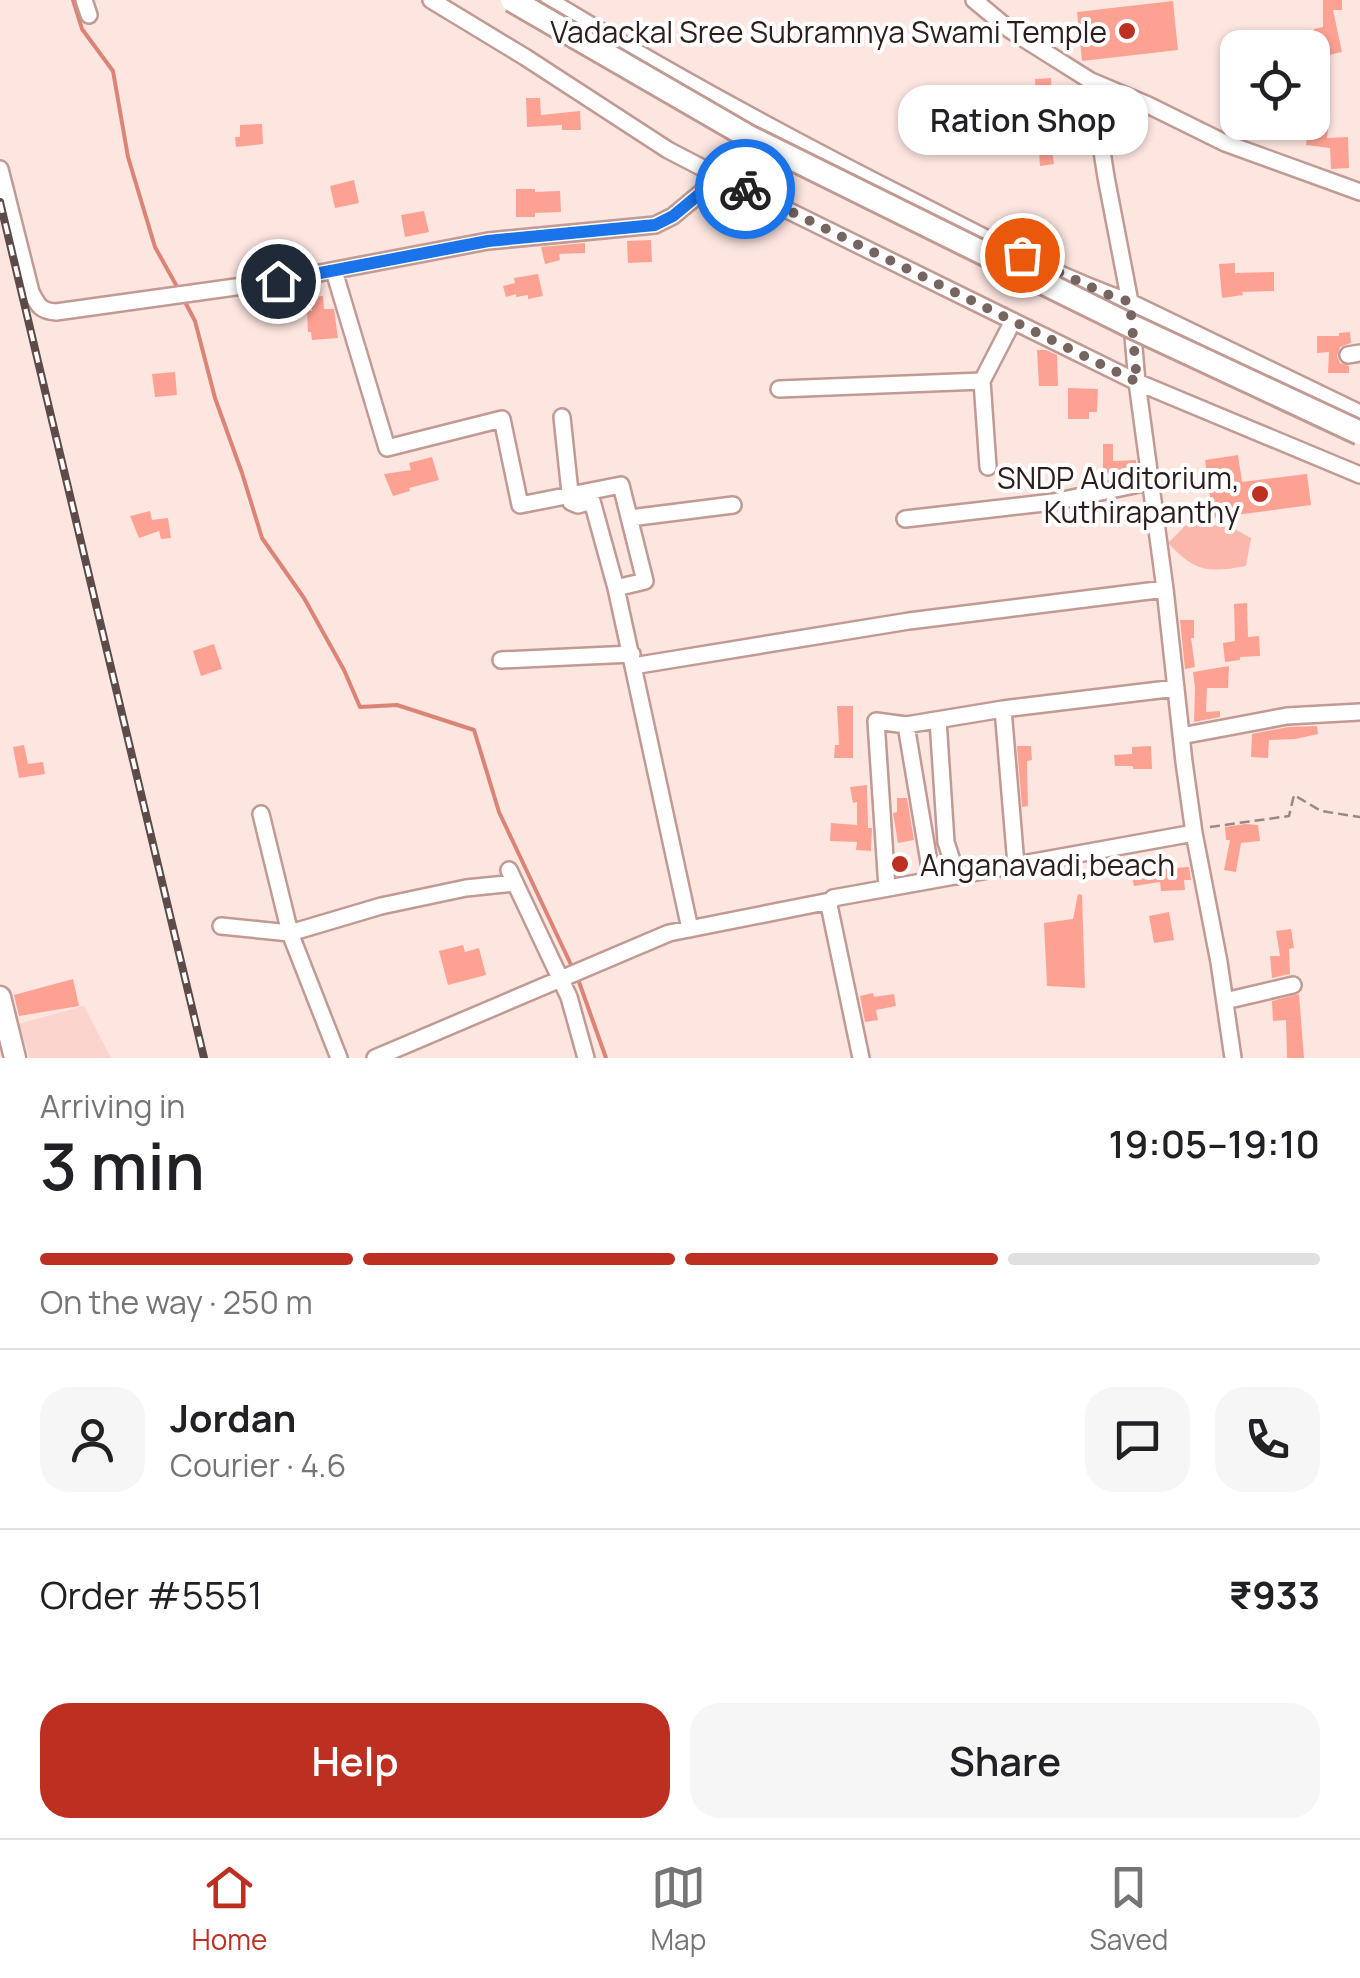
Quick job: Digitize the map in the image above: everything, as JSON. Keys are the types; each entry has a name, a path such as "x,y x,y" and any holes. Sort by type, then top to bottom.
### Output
{"highway":[{"path":"512,0 748,138 1133,327 1360,433"}],"main road":[{"path":"0,997 15,1058"}],"street":[{"path":"431,0 668,150 720,177 1137,382 1360,475"},
{"path":"549,0 636,54 857,172 1022,255 1130,302 1360,413"},
{"path":"974,0 1010,30 1092,81 1226,143 1360,192"},
{"path":"1092,81 1130,302 1194,833 1233,1058"},
{"path":"0,170 32,292 38,306 56,312 334,270 488,241 655,225 673,216 720,177"},
{"path":"334,270 387,448 502,420 520,505 621,484 645,581 616,588"},
{"path":"988,467 982,381 1012,321"},
{"path":"779,389 982,381"},
{"path":"562,418 571,502 592,501 633,660 690,929"},
{"path":"905,519 1053,502 1149,482"},
{"path":"630,518 733,505"},
{"path":"501,660 633,660 1165,589"},
{"path":"887,888 876,721 906,725 1004,708 1176,688"},
{"path":"1004,708 1016,865"},
{"path":"1181,736 1287,716 1360,712"},
{"path":"938,720 946,842 956,876"},
{"path":"906,725 932,880"},
{"path":"262,814 290,933 339,1058"},
{"path":"375,1058 668,933 833,898 1194,833"},
{"path":"221,926 290,933 381,906 512,877 569,997 586,1058"},
{"path":"830,901 860,1058"},
{"path":"1225,1001 1292,985"}],"path":[{"path":"1194,833 1230,822 1289,816 1294,795 1322,811 1360,817"}],"shaded area":[{"path":"1189,522 1231,527 1251,538 1246,566 1212,569 1186,560 1168,543"},
{"path":"84,1006 111,1058 30,1058 18,1024"}],"building":[{"path":"1323,0 1342,0 1342,10 1333,10 1342,52 1330,55 1330,30 1314,30 1323,27"},
{"name":"Vadackal Sree Subramnya Swami Temple","path":"1173,1 1178,50 1082,61 1077,12"},
{"path":"1051,78 1052,111 1073,111 1072,135 1050,134 1054,164 1040,166 1037,123 1042,123 1042,101 1036,101 1035,79"},
{"path":"1011,95 1012,126 995,126 993,96"},
{"path":"526,98 540,98 541,115 580,111 581,130 562,130 562,125 527,127"},
{"path":"262,124 263,144 236,147 240,125"},
{"path":"1348,137 1349,168 1331,169 1330,148 1306,145 1307,140"},
{"path":"354,180 359,203 335,208 330,186"},
{"path":"516,189 560,191 561,212 516,217"},
{"path":"424,211 429,232 405,237 401,215"},
{"path":"651,240 652,262 628,263 627,241"},
{"path":"585,243 585,253 559,254 560,260 545,264 541,247"},
{"path":"1235,263 1235,273 1274,272 1274,291 1242,292 1243,295 1222,298 1219,264"},
{"path":"538,274 543,296 506,297 503,286 515,283 514,278"},
{"path":"323,296 324,309 334,309 338,338 312,340 307,311 312,311 311,297"},
{"path":"1350,332 1351,343 1340,347 1337,356 1340,363 1349,366 1349,373 1328,373 1329,352 1317,353 1317,336"},
{"path":"1037,350 1057,355 1058,386 1039,386"},
{"path":"175,372 177,395 155,397 152,374"},
{"path":"1068,388 1098,389 1097,412 1089,412 1089,419 1068,419"},
{"path":"1103,444 1113,444 1113,461 1136,460 1136,473 1120,470 1103,475"},
{"name":"SNDP Auditorium, Kuthirapanthy","path":"1238,455 1242,482 1307,474 1311,505 1213,518 1205,460"},
{"path":"432,457 439,480 393,496 384,474 411,470 409,463"},
{"path":"150,511 152,520 168,518 171,538 161,539 159,531 139,538 130,516"},
{"path":"1247,603 1248,637 1259,636 1260,656 1225,662 1223,643 1235,641 1234,604"},
{"path":"1180,620 1194,620 1191,638 1195,667 1185,669"},
{"path":"214,644 222,669 201,676 193,651"},
{"path":"1229,666 1228,688 1207,688 1206,712 1220,711 1220,717 1194,722 1193,672"},
{"path":"837,706 853,706 853,758 834,758 835,745 839,745"},
{"path":"1317,726 1318,734 1269,740 1268,758 1251,757 1252,734"},
{"path":"24,745 28,764 43,762 45,774 19,778 13,747"},
{"path":"1017,746 1031,746 1032,760 1027,761 1028,806 1022,807"},
{"path":"1151,746 1152,769 1115,766 1114,755 1132,754 1132,747"},
{"path":"867,785 871,851 856,850 857,842 830,841 831,823 857,825 857,802 853,803 850,787"},
{"path":"897,798 907,798 914,840 898,843 893,813 897,812"},
{"path":"1258,825 1260,841 1241,843 1236,872 1224,870 1230,840 1226,840 1225,827"},
{"path":"1189,867 1191,880 1184,880 1185,890 1161,891 1160,882 1134,886 1131,871"},
{"path":"1078,894 1082,895 1085,988 1047,986 1044,923 1073,919"},
{"path":"1169,912 1174,940 1154,943 1149,916"},
{"path":"1291,929 1294,948 1289,949 1290,974 1272,978 1270,956 1280,956 1276,931"},
{"path":"463,945 465,952 479,948 486,975 448,985 439,951"},
{"path":"73,979 79,1006 19,1016 14,995"},
{"path":"873,993 874,997 894,994 896,1006 876,1010 878,1020 865,1022 860,996"},
{"path":"1299,994 1304,1058 1287,1058 1286,1020 1273,1021 1272,1001"}],"waterway":[{"path":"73,0 82,29 113,71 128,157 155,247 180,292"},
{"path":"184,300 195,321 215,398 262,538 304,598 360,707 397,705 474,730 499,812 574,971"},
{"path":"578,979 606,1058"}],"railway":[{"path":"0,202 204,1058"}],"way so far":[{"path":"745,189 1137,382 1130,302 1022,255"}],"place":[{"name":"Vadackal Sree Subramnya Swami Temple","path":"1127,31"},
{"name":"Ration Shop","path":"1022,255"},
{"name":"SNDP Auditorium, Kuthirapanthy","path":"1260,494"},
{"name":"Anganavadi,beach","path":"900,864"}],"route":[{"path":"278,281 488,241 655,225 673,216 720,177 745,189"}]}
